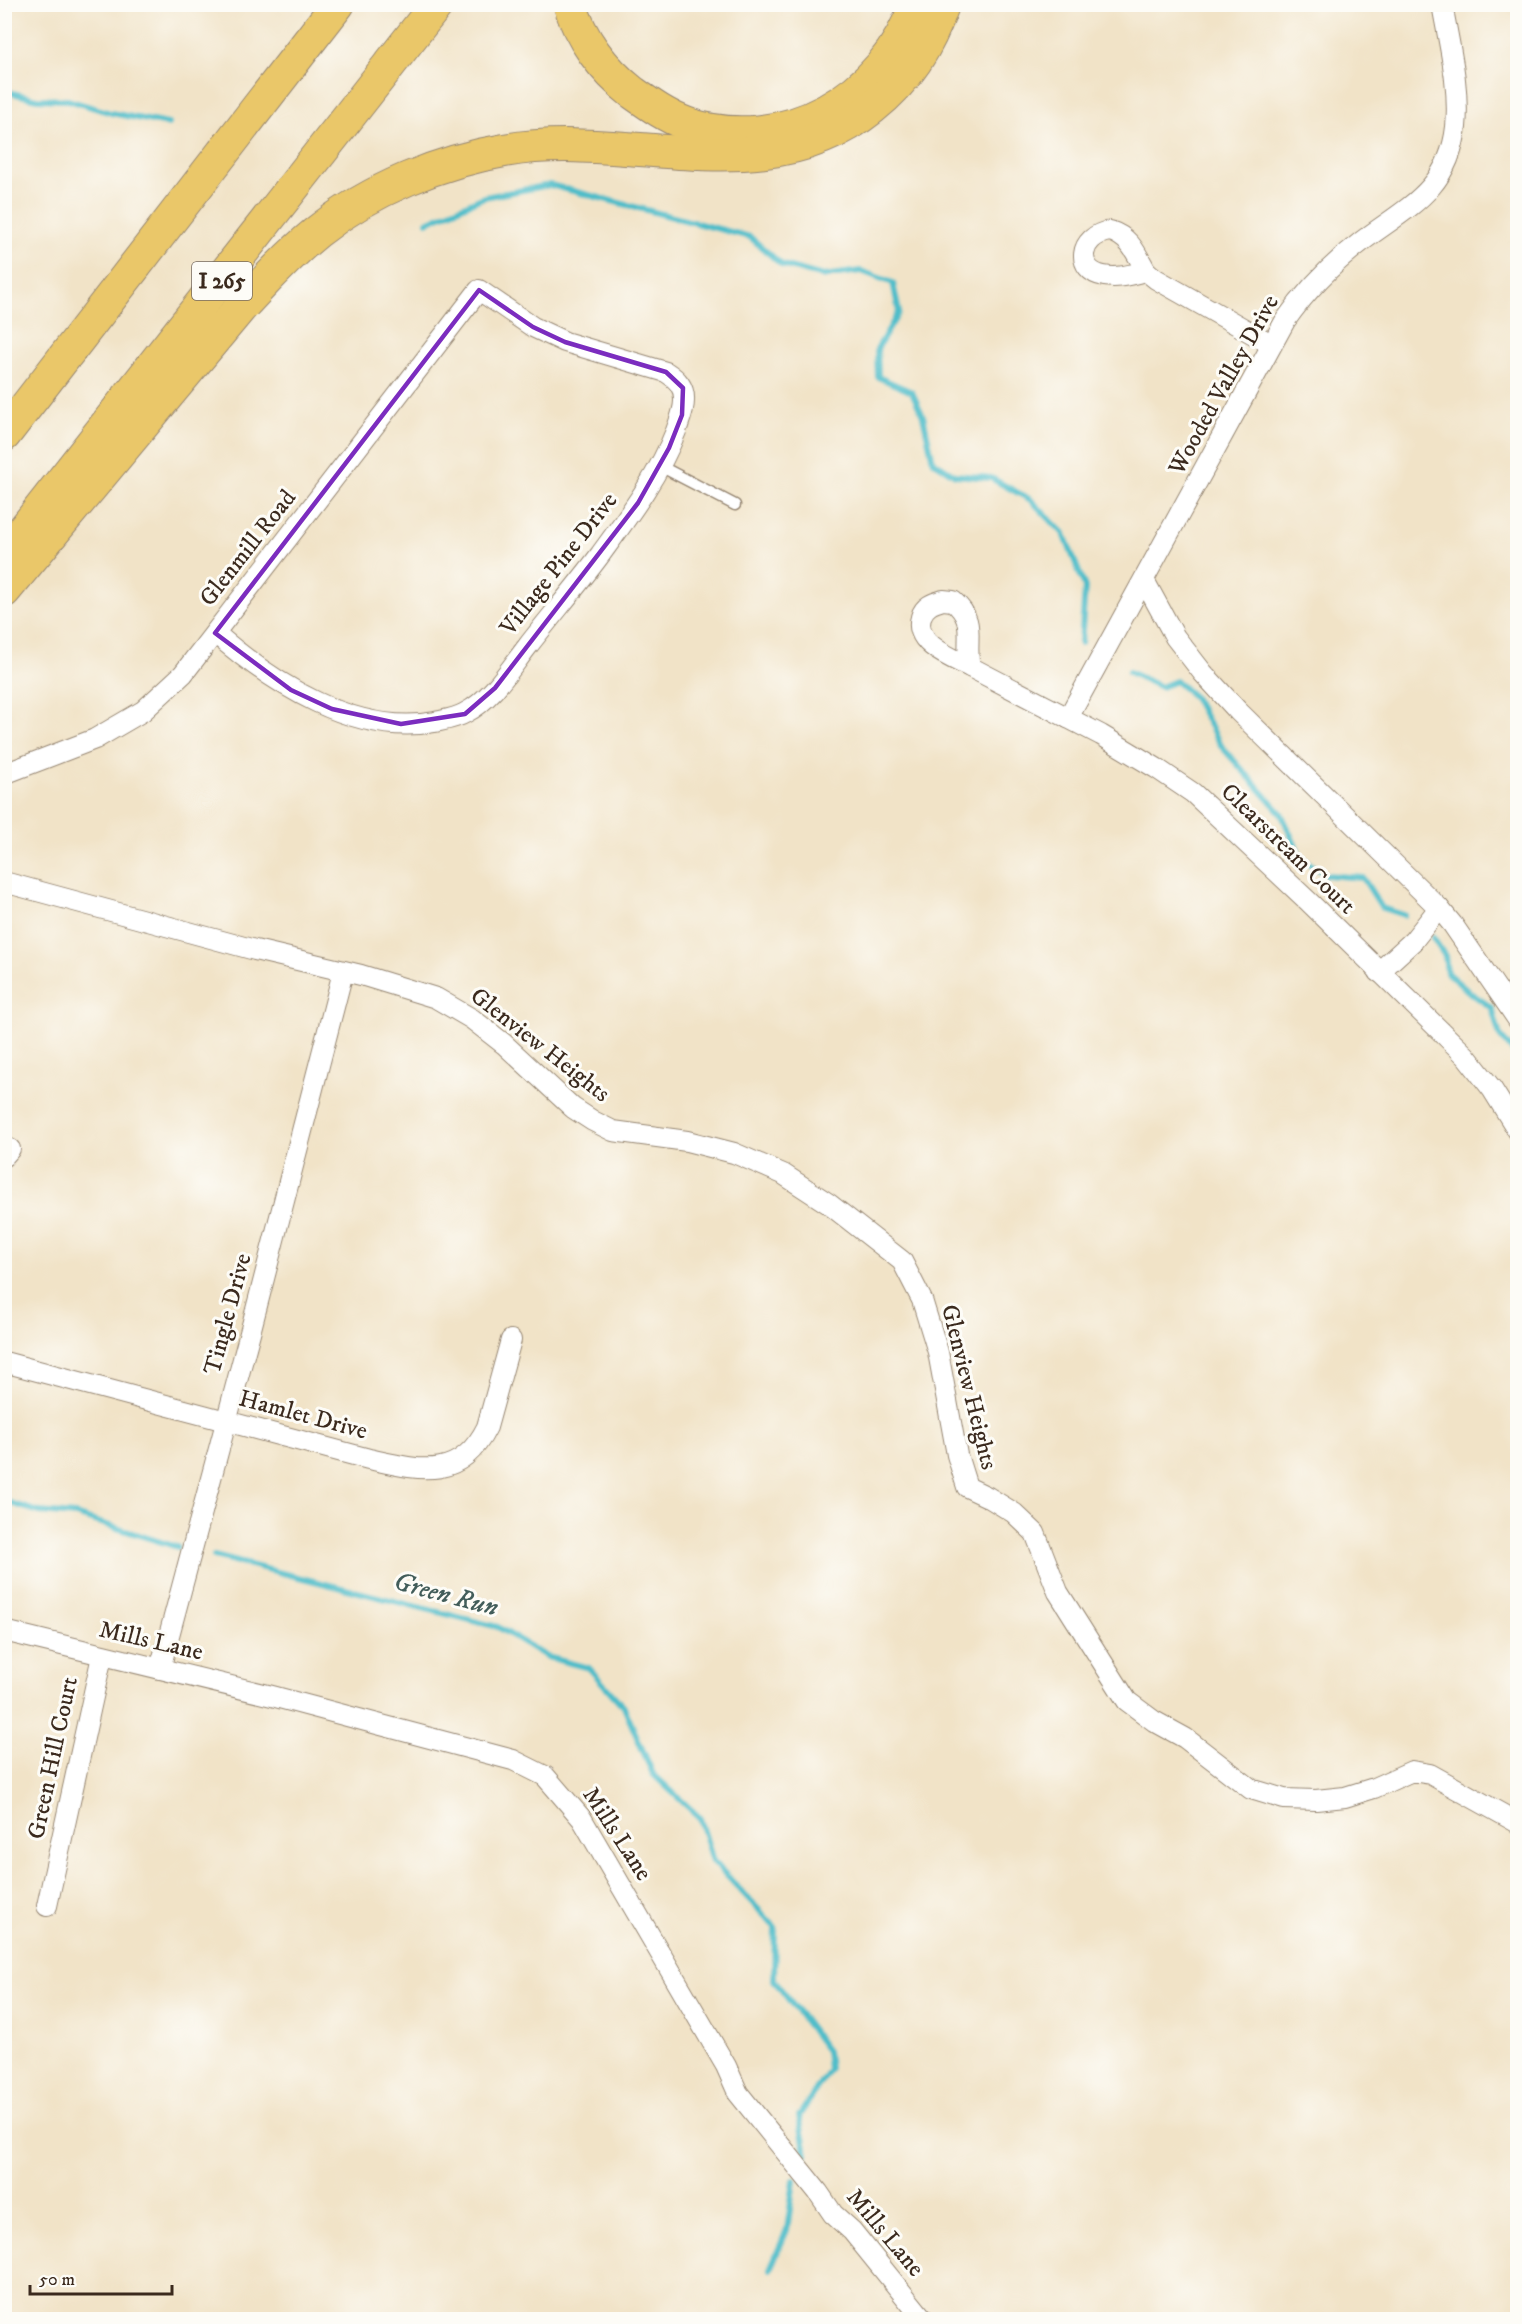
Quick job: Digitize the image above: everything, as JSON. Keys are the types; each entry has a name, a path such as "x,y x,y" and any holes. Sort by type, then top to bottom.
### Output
{"highway":[{"path":"249,117 322,4"},
{"path":"4,435 338,4"},
{"name":"I 265","path":"4,555 343,127 437,4"},
{"path":"570,4 573,18 593,53 620,82 652,106 687,124 725,132 765,131 802,122 837,106 867,84 891,56 910,24 916,4"},
{"path":"4,591 240,308 278,267 319,231 363,202 409,178 458,160 508,149 559,145 702,153 746,153 786,150 823,138 856,121 886,96 912,68 933,34 943,4"}],"street":[{"name":"Wooded Valley Drive","path":"1068,718 1285,321 1311,286 1360,243 1417,203 1438,180 1447,165 1456,128 1457,107 1456,86 1442,4"},
{"path":"1146,271 1156,279 1271,344"},
{"name":"Village Pine Drive","path":"215,633 291,690 332,709 378,722 423,724 465,714 495,688 595,561 638,503 660,466 682,415 684,401 682,388 675,377 666,372 565,342 533,327 479,290"},
{"name":"Glenmill Road","path":"4,774 95,739 143,711 183,674 479,290"},
{"path":"1144,580 1175,637 1203,673 1238,711 1439,908 1453,924 1518,1020"},
{"name":"Clearstream Court","path":"970,667 1068,718 1156,768 1193,793 1480,1072 1518,1131"},
{"name":"Glenview Heights","path":"4,882 417,991 436,998 472,1019 504,1044 573,1108 613,1131 687,1141 734,1153 783,1174 829,1204 902,1261 922,1300 938,1352 957,1455 967,1487 1014,1514 1035,1533 1058,1592 1127,1701 1154,1721 1185,1738 1251,1789 1284,1799 1316,1800 1345,1797 1374,1788 1412,1771 1430,1774 1518,1823"},
{"path":"1379,972 1413,941 1439,908"},
{"name":"Tingle Drive","path":"160,1669 343,972"},
{"name":"Hamlet Drive","path":"4,1362 400,1466 445,1467 471,1452 487,1427 511,1340"},
{"name":"Mills Lane","path":"4,1631 513,1760 545,1776 582,1819 726,2066 738,2093 833,2214 852,2231 924,2319"},
{"name":"Green Hill Court","path":"47,1906 102,1656"}],"lane":[{"path":"660,466 735,504"}],"highlighted area":[{"path":"479,290 533,327 565,342 666,372 683,388 682,415 669,448 638,503 495,688 465,714 401,724 332,709 291,690 215,633"}],"waterway":[{"path":"4,91 37,99 68,100 111,113 168,124"},
{"path":"427,222 484,197 550,185 750,237 782,265 823,276 861,271 893,283 899,312 877,349 878,377 912,392 923,416 933,461 955,475 991,478 1031,500 1064,534 1085,587 1081,643"},
{"path":"1129,672 1161,687 1176,681 1194,697 1222,747 1281,813 1301,858 1327,875 1363,878 1382,908 1404,915"},
{"path":"1433,938 1445,956 1447,973 1492,1008 1500,1036 1518,1057"},
{"name":"Green Run","path":"4,1501 39,1512 75,1515 177,1547"},
{"name":"Green Run","path":"214,1556 498,1627 547,1657 589,1668 624,1707 653,1774 700,1818 713,1861 775,1927 774,1980 827,2051 829,2069 799,2116 806,2154"},
{"name":"Green Run","path":"770,2269 787,2230 794,2180"}]}
